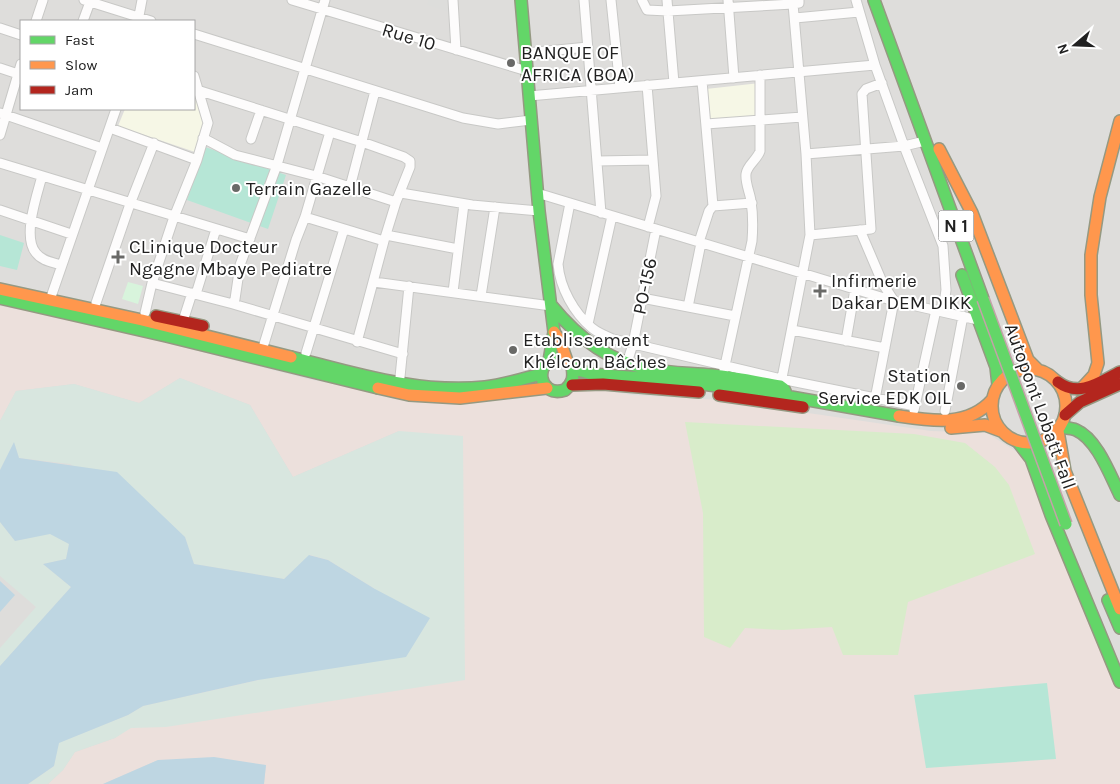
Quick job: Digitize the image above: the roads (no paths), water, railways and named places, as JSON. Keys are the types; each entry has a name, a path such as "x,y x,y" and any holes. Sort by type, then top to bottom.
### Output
{"main road":[{"path":"522,0 538,211 554,332 549,361"},
{"path":"874,0 924,141 934,151 972,213 1028,360 1037,369 1070,389 1082,388 1120,372"},
{"path":"885,0 934,151 944,226 996,367 998,385"},
{"path":"1082,388 1095,375 1098,366 1099,358 1091,299 1092,249 1100,197 1120,121"},
{"name":"Autopont Lobatt Fall","path":"934,151 1070,522"},
{"path":"0,281 96,304 158,316 185,326 359,375 410,386 473,389 504,385 541,374"},
{"path":"0,289 185,326 306,353 400,377 406,380 410,386"},
{"path":"0,298 166,336 372,388 409,395 460,398 547,388"},
{"path":"551,305 562,320 596,348 640,367"},
{"path":"554,332 560,342 570,364 575,376 572,385 560,392 551,391 547,388 543,383 541,374 549,361 556,358 570,364 587,372 702,384 787,396 812,402 914,412 942,420 963,418 982,411 992,400 998,385 1004,377 1022,369 1037,369"},
{"path":"607,375 613,370 640,367 724,371 781,382 787,396"},
{"path":"1018,442 1034,443 1052,436 1059,429 1065,415 1065,397 1056,381"},
{"path":"572,385 602,384 700,392 790,405 921,428 985,425 1001,431 1018,442 1031,459 1051,515 1120,682"},
{"path":"1065,415 1080,402 1120,384"},
{"path":"992,400 995,422 1001,431"},
{"path":"1059,429 1076,430 1088,440 1120,495"},
{"path":"1059,429 1065,471 1120,609"},
{"path":"1070,522 1120,628"},
{"path":"1070,522 1120,657"}],"street":[{"path":"36,20 43,0"},
{"path":"83,20 87,1 138,19 142,0"},
{"name":"Rue 10","path":"292,0 527,71"},
{"path":"233,304 240,265 277,165 325,0"},
{"path":"453,0 456,50"},
{"path":"584,0 602,212"},
{"path":"611,0 620,88"},
{"path":"642,0 647,10 668,11 728,4 796,2 795,18 806,154 810,235 781,382 875,399 914,412 946,290 943,246 875,65 856,0"},
{"path":"667,0 674,83"},
{"path":"728,4 734,78"},
{"path":"795,18 859,12"},
{"path":"0,28 20,35"},
{"path":"195,34 463,118 498,124 531,120"},
{"path":"526,53 588,47"},
{"path":"529,96 875,65"},
{"path":"0,68 20,74 3,114 0,135"},
{"path":"570,203 558,264 558,273 571,303 588,324 599,333 613,339 724,371 753,229 752,203 746,174 748,168 758,158 760,151 760,75"},
{"path":"688,307 700,242 709,211 713,206 702,81"},
{"path":"810,235 871,229 862,94 866,89 882,84"},
{"name":"PO-156","path":"627,362 633,344 642,298 656,196 647,86"},
{"path":"196,89 362,142 404,157 410,161 410,167 396,202 385,238 357,342"},
{"path":"145,313 152,283 174,217 197,160 208,124 196,89"},
{"path":"350,187 374,91"},
{"path":"52,294 116,110"},
{"path":"251,139 261,110"},
{"path":"3,114 102,148"},
{"path":"706,124 802,117"},
{"path":"110,128 197,160"},
{"path":"264,344 330,132"},
{"path":"203,138 235,154 316,176 396,202"},
{"path":"806,154 866,151 904,146 924,141"},
{"path":"96,304 130,204 154,143"},
{"path":"597,161 653,160"},
{"path":"0,163 250,239"},
{"path":"42,176 30,220 31,238 35,252 44,260 61,265"},
{"path":"401,193 464,204 538,211"},
{"path":"537,193 894,301 978,320"},
{"path":"713,206 752,203"},
{"path":"453,292 464,204"},
{"path":"480,296 495,207"},
{"path":"0,210 72,234"},
{"path":"588,324 612,216"},
{"path":"305,217 385,238 458,249"},
{"path":"306,353 344,228"},
{"path":"185,326 216,229"},
{"path":"860,230 883,284 894,301 875,399"},
{"path":"374,282 551,305"},
{"path":"152,283 233,304 403,354"},
{"path":"400,377 409,286"},
{"path":"846,340 855,289"},
{"path":"642,298 735,316"},
{"path":"945,411 962,316"},
{"path":"792,330 885,348"}],"water":[{"path":"14,442 19,458 117,472 185,537 194,564 284,579 309,555 328,560 375,589 430,618 406,657 258,680 143,706 128,715 59,743 54,766 28,784 0,784 0,666 71,587 43,564 66,559 69,544 50,534 15,541 0,522 0,470"},
{"path":"0,581 15,595 0,612"},
{"path":"214,757 266,765 264,784 103,784 158,760"}],"place":[{"name":"BANQUE OF AFRICA (BOA)","path":"511,63"},
{"name":"Terrain Gazelle","path":"236,188"},
{"name":"CLinique Docteur Ngagne Mbaye Pediatre","path":"118,257"},
{"name":"Infirmerie Dakar DEM DIKK","path":"820,291"},
{"name":"Etablissement Khélcom Bâches","path":"513,350"},
{"name":"Station Service EDK OIL","path":"961,386"}]}
